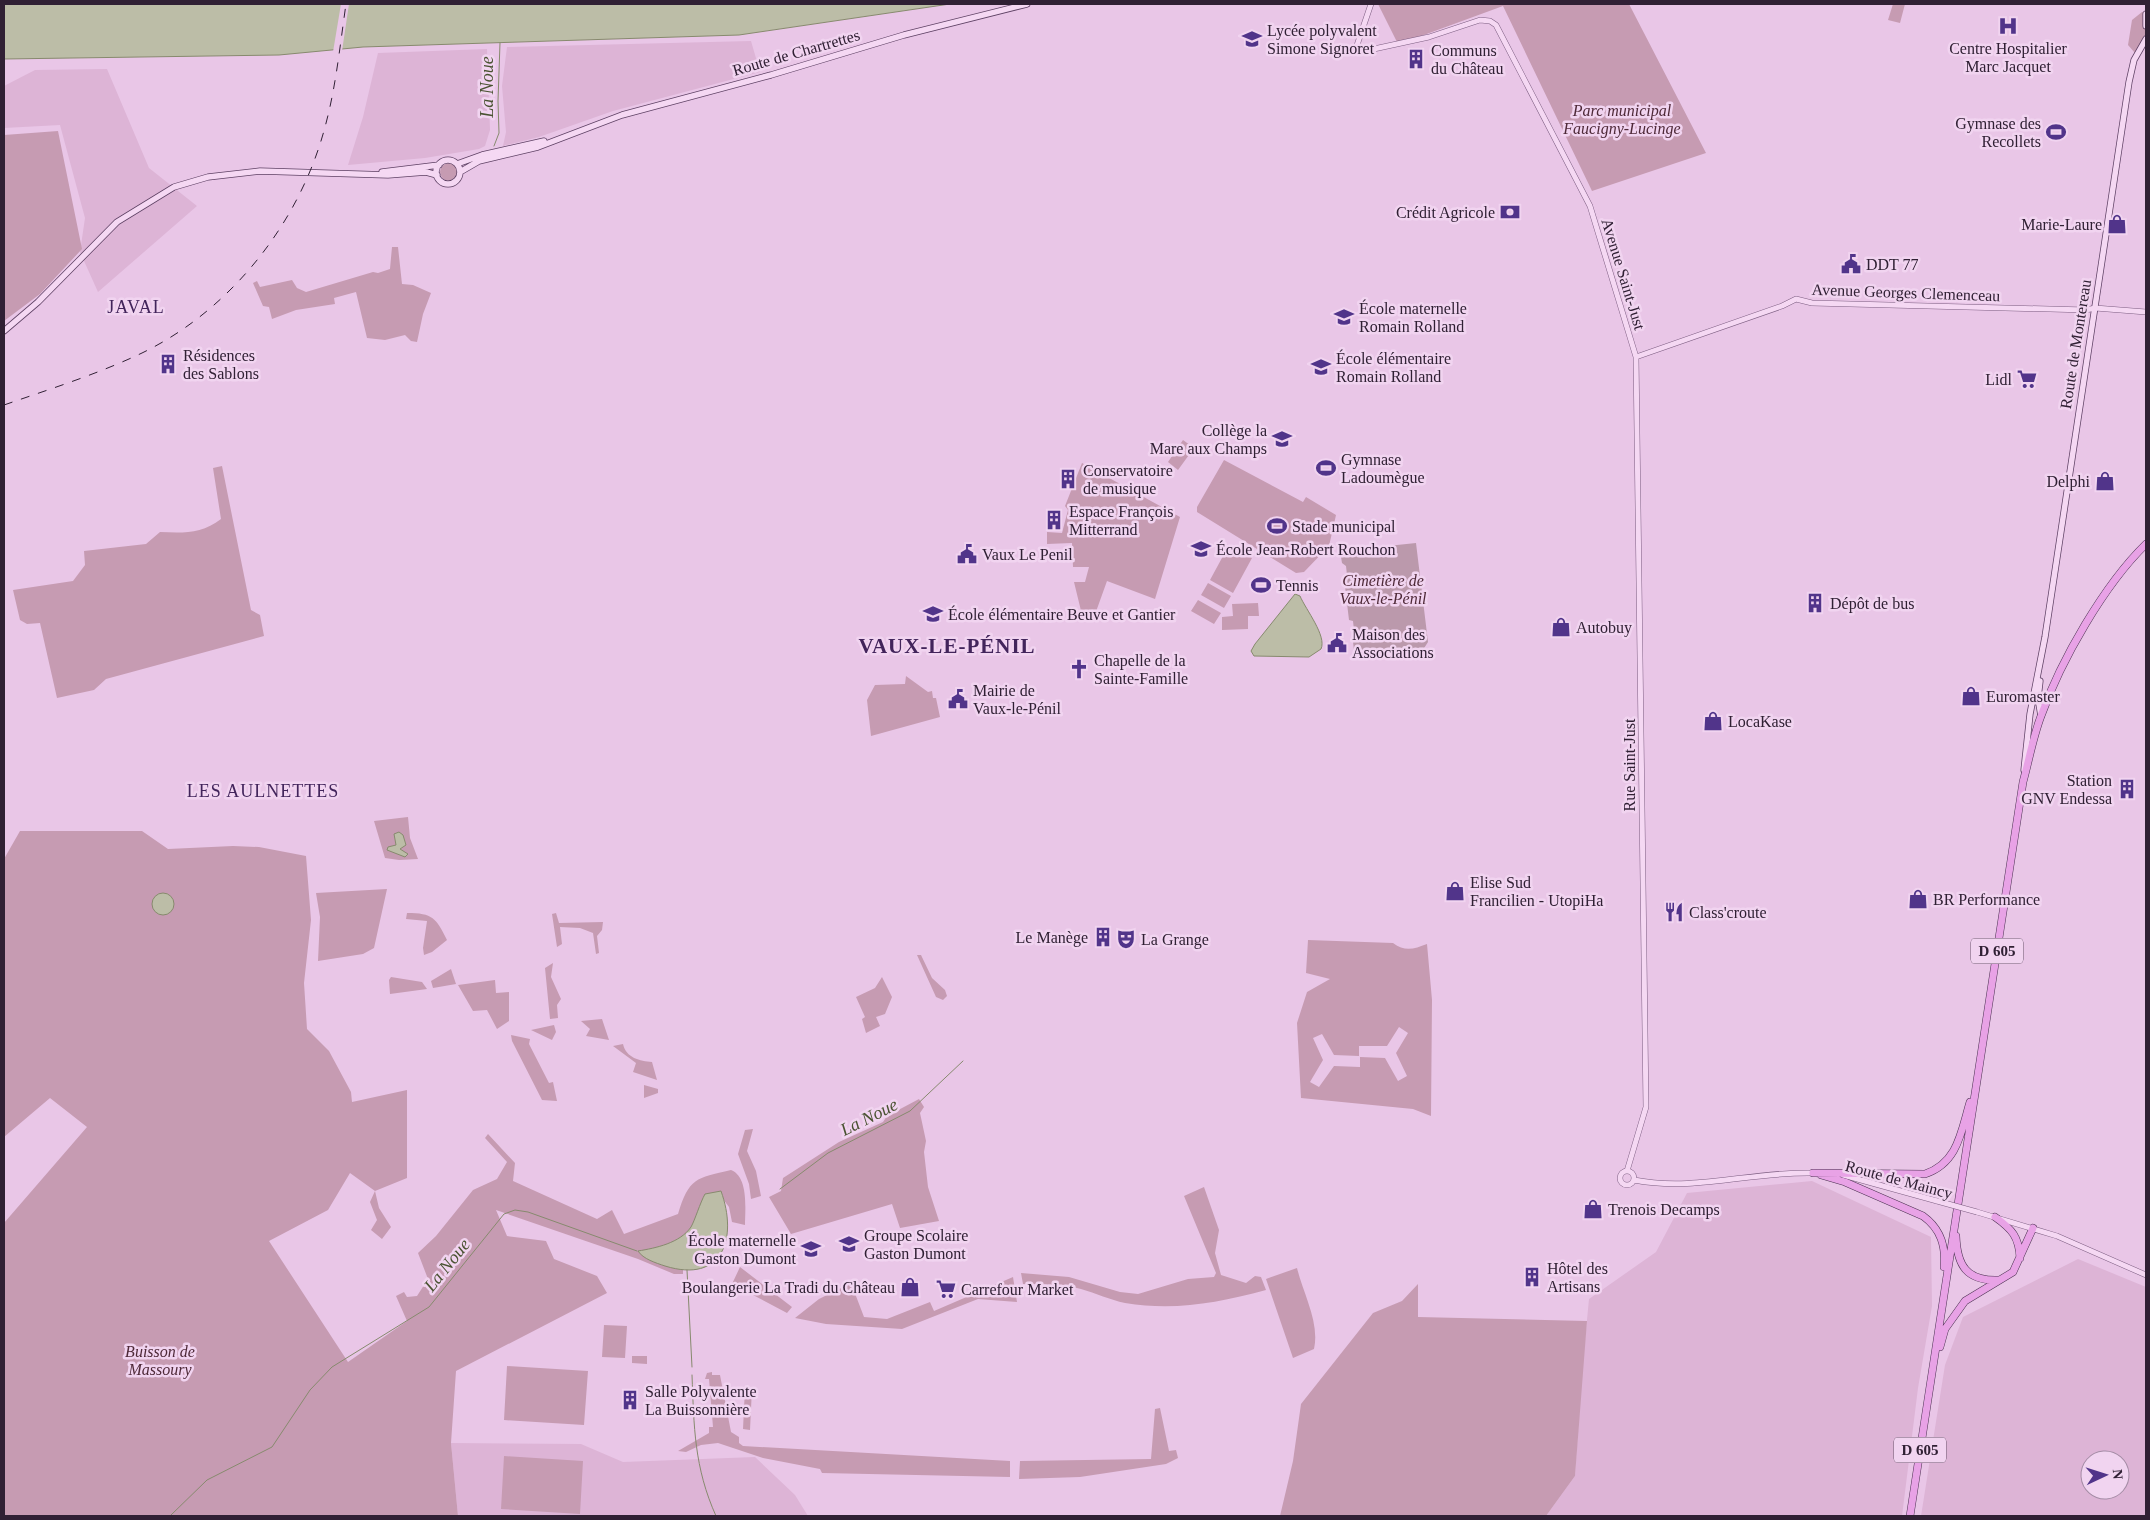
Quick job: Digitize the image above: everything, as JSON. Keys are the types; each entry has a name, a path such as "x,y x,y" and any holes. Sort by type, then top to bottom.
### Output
{"main road":[{"name":"Route de Chartrettes","path":"460,172 479,161 538,147 622,115 771,75 904,35 1027,4"},
{"path":"2146,14 2146,26"},
{"name":"Route de Montereau","path":"2041,716 2038,698 2045,637 2129,82 2137,56 2146,39"},
{"path":"2137,56 2146,54"},
{"name":"Route de Chartrettes","path":"457,164 482,155 504,152 574,132"},
{"path":"375,174 397,169 439,165 448,160 457,164 460,172 457,180 450,184 440,181 437,175 439,165"},
{"path":"4,331 38,302 106,231 158,195 174,187 216,175 260,171 375,174 430,172 437,175"},
{"name":"D 605","path":"1910,1516 2023,782 2041,716 2082,630 2110,588 2146,544"},
{"name":"Route de Montereau","path":"2023,782 2030,714 2045,637"},
{"path":"1813,1172 1925,1174 1936,1170 1945,1164 1952,1155 1978,1075"},
{"path":"1813,1172 1845,1182 1923,1216 1932,1223 1937,1229 1944,1249 1942,1303"},
{"path":"1995,1217 2013,1231 2018,1240 2020,1261"},
{"path":"1956,1218 1956,1246 1968,1273 1982,1280 2001,1280"},
{"path":"1930,1383 1943,1335 1954,1315 1965,1301 2013,1272 2020,1261 2033,1228"}],"street":[{"name":"Avenue Saint-Just","path":"1371,4 1355,50 1360,52 1429,37 1480,20 1492,22 1498,28 1587,200 1636,357"},
{"name":"Avenue Georges Clemenceau","path":"1636,357 1782,306 1796,299 1812,303 2086,310 2095,308 2146,312"},
{"name":"Rue Saint-Just","path":"1627,1171 1646,1107 1636,357"},
{"path":"1627,1171 1633,1174 1634,1180 1628,1184 1621,1182 1622,1173 1627,1171"},
{"name":"Route de Maincy","path":"1634,1180 1656,1184 1681,1185 1788,1173 1813,1172 1848,1176 2033,1228 2064,1239 2146,1276"}],"shaded area":[{"path":"4,4 950,4 739,35 363,47 279,55 4,59"},
{"path":"751,41 760,72 613,111 539,137 503,146 506,132 502,86 507,47"},
{"path":"487,49 490,130 485,146 479,149 425,158 348,165 363,117 378,53"},
{"path":"107,69 149,168 197,206 98,292 80,252 85,218 60,125 4,128 4,86 35,70"},
{"path":"1295,594 1300,596 1319,630 1322,644 1321,649 1309,657 1254,656 1251,651 1255,644"},
{"path":"399,832 403,835 406,845 400,849 408,854 405,857 387,850 388,847 396,845 394,834"},
{"path":"163,893 171,896 174,904 171,912 163,915 155,912 152,904 155,896"},
{"path":"1812,1181 1931,1237 1932,1306 1918,1388 1902,1516 1546,1516 1575,1476 1589,1299 1656,1252 1687,1193"},
{"path":"721,1191 728,1225 726,1240 721,1253 713,1263 701,1268 685,1270 654,1262 638,1251 660,1246 681,1237 691,1227 705,1194"},
{"path":"2078,1259 2146,1287 2146,1516 1921,1516 1945,1365 1963,1317"},
{"path":"451,1443 581,1444 623,1462 755,1457 795,1495 808,1516 458,1516"}],"green space":[{"name":"Parc municipal Faucigny-Lucinge","path":"1378,4 1629,4 1706,153 1592,191 1503,6 1413,39 1397,42"},
{"path":"1893,4 1905,4 1900,23 1888,20"},
{"path":"2142,12 2145,12 2145,38 2135,53 2128,45 2132,20"},
{"path":"58,131 82,249 40,294 4,321 4,135"},
{"path":"449,163 455,166 458,172 455,178 449,181 443,178 440,172 443,166"},
{"path":"392,247 398,247 402,284 413,285 431,293 423,314 417,342 411,341 405,335 385,340 367,338 356,292 334,298 335,304 296,310 272,319 269,307 263,306 253,283 257,281 260,287 292,280 297,288 306,292 373,272 378,273 390,269"},
{"path":"1183,440 1194,448 1178,470 1168,462"},
{"name":"Stade municipal","path":"1224,460 1303,502 1306,497 1336,515 1329,546 1304,572 1296,573 1197,512 1197,507"},
{"path":"1082,463 1180,517 1155,599 1107,581 1093,620 1083,619 1074,582 1085,582 1089,567 1073,567 1072,543 1047,544 1047,532 1062,533 1068,510 1065,506"},
{"path":"222,466 251,610 260,615 264,636 106,679 94,690 57,698 40,623 27,624 20,620 13,590 73,581 85,565 84,551 146,544 160,532 199,530 214,524 221,519 213,468"},
{"name":"Cimetière de Vaux-le-Pénil","path":"1416,543 1428,642 1421,653 1355,659 1352,633 1354,630 1353,621 1349,620 1344,578 1347,575 1346,566 1342,563 1340,551"},
{"path":"1229,545 1252,558 1233,593 1210,580"},
{"path":"1208,583 1231,596 1224,608 1201,595"},
{"path":"1198,600 1221,613 1214,624 1191,611"},
{"path":"1258,603 1259,616 1248,616 1248,629 1222,630 1222,617 1233,616 1232,604"},
{"path":"906,676 928,692 932,691 933,698 936,698 940,717 871,736 867,700 875,685 905,684"},
{"path":"408,817 410,838 418,859 399,860 385,858 374,821"},
{"name":"Buisson de Massoury","path":"20,831 142,831 168,849 233,846 259,847 306,856 311,920 304,983 307,1029 329,1051 351,1092 352,1102 407,1090 407,1178 375,1191 350,1173 328,1210 269,1241 348,1362 407,1321 396,1296 404,1292 407,1297 417,1296 428,1279 418,1253 436,1236 473,1190 497,1179 507,1162 485,1138 488,1134 515,1163 513,1181 597,1219 612,1210 624,1234 678,1214 690,1186 709,1175 731,1170 741,1179 745,1194 745,1225 732,1222 729,1207 720,1195 683,1265 683,1274 674,1274 638,1259 496,1210 507,1236 546,1241 554,1259 597,1276 607,1293 456,1371 451,1443 458,1516 4,1516 4,1223 87,1127 50,1098 4,1137 4,859"},
{"path":"387,889 374,948 363,954 318,961 320,917 316,893"},
{"path":"407,913 423,914 433,918 440,926 447,940 432,952 424,955 423,948 427,921 406,919"},
{"path":"556,913 559,923 603,922 602,930 597,936 599,953 596,954 593,933 580,928 560,927 562,944 557,947 552,914"},
{"path":"1308,940 1393,943 1406,949 1427,944 1432,1000 1431,1116 1413,1109 1301,1098 1297,1023 1307,992 1330,979 1306,973","holes":["1399,1027 1408,1033 1396,1053 1407,1076 1398,1081 1385,1058 1360,1057 1360,1067 1334,1066 1319,1087 1310,1082 1323,1060 1313,1038 1322,1034 1334,1055 1359,1056 1359,1046 1387,1046"]},
{"path":"917,955 921,955 932,978 945,990 947,996 943,1000 936,997"},
{"path":"553,963 551,977 561,999 557,1005 558,1018 550,1019 545,968"},
{"path":"451,969 456,984 433,988 431,981"},
{"path":"391,977 422,982 427,989 390,994 389,980"},
{"path":"882,977 892,997 885,1014 876,1017 880,1026 866,1033 862,1019 865,1017 856,997 875,988"},
{"path":"495,980 496,993 509,992 509,1021 497,1029 487,1010 473,1011 458,985"},
{"path":"602,1019 609,1040 586,1036 590,1029 581,1021"},
{"path":"554,1025 556,1032 552,1040 531,1030"},
{"path":"511,1035 530,1039 529,1044 549,1083 553,1082 557,1101 542,1100 512,1041"},
{"path":"623,1044 630,1056 638,1060 652,1062 657,1080 633,1072 636,1063 613,1046"},
{"path":"644,1085 658,1089 658,1093 644,1098"},
{"path":"919,1099 924,1107 920,1113 926,1141 924,1152 928,1187 939,1221 900,1228 892,1204 791,1234 769,1197 781,1191 783,1178 839,1142 883,1122 887,1116"},
{"path":"753,1129 747,1151 756,1171 761,1196 751,1199 749,1184 738,1154 745,1130"},
{"path":"1204,1187 1219,1230 1215,1253 1221,1275 1246,1283 1255,1276 1261,1277 1266,1290 1213,1302 1161,1306 1125,1303 1067,1286 1023,1284 1021,1273 1069,1277 1120,1292 1138,1294 1188,1279 1214,1277 1216,1273 1184,1196"},
{"path":"375,1191 379,1208 391,1227 382,1239 371,1230 377,1220 370,1202"},
{"path":"740,1267 792,1307 787,1313 732,1284"},
{"path":"1297,1268 1313,1319 1315,1339 1314,1349 1293,1358 1266,1279"},
{"path":"1013,1277 1017,1302 978,1299 902,1329 826,1324 795,1318 819,1299 851,1283 864,1317 887,1319 930,1302 934,1311"},
{"path":"1418,1284 1418,1317 1587,1321 1575,1476 1546,1516 1280,1516 1293,1461 1301,1404 1373,1313 1402,1301"},
{"path":"604,1325 627,1326 625,1358 602,1357"},
{"path":"632,1356 647,1356 647,1364 632,1363"},
{"path":"507,1366 588,1371 584,1425 504,1420"},
{"path":"712,1372 712,1375 720,1375 731,1432 739,1437 739,1443 743,1446 1010,1461 1010,1477 822,1473 820,1469 763,1458 718,1443 701,1445 686,1452 678,1451 709,1433 709,1427 713,1427 709,1379 705,1379 707,1373"},
{"path":"745,1388 752,1388 750,1430 743,1429"},
{"path":"1160,1408 1169,1451 1176,1450 1178,1458 1166,1464 1080,1477 1019,1479 1020,1461 1151,1459 1155,1409"},
{"path":"504,1456 583,1461 580,1514 501,1509"}],"pier":[{"path":"341,4 349,4 342,51 333,52"}],"waterway":[{"name":"La Noue","path":"494,146 499,133 500,43"},
{"name":"La Noue","path":"780,1189 828,1153 910,1111 963,1061"},
{"name":"La Noue","path":"170,1516 207,1480 272,1447 310,1390 332,1367 429,1307 504,1214 515,1210 528,1212 637,1251"},
{"path":"687,1270 692,1367"},
{"path":"692,1375 696,1447 703,1481 716,1516"}],"railway":[{"path":"4,405 108,368 142,353 174,335 205,313 258,260 280,229 314,162 332,97 346,4"}],"place":[{"name":"Centre Hospitalier Marc Jacquet","path":"2008,26"},
{"name":"Lycée polyvalent Simone Signoret","path":"1252,39"},
{"name":"Communs du Château","path":"1416,59"},
{"name":"Gymnase des Recollets","path":"2056,132"},
{"name":"Crédit Agricole","path":"1510,212"},
{"name":"Marie-Laure","path":"2117,224"},
{"name":"DDT 77","path":"1851,264"},
{"name":"École maternelle Romain Rolland","path":"1344,317"},
{"name":"Résidences des Sablons","path":"168,364"},
{"name":"École élémentaire Romain Rolland","path":"1321,367"},
{"name":"Lidl","path":"2027,379"},
{"name":"Collège la Mare aux Champs","path":"1282,439"},
{"name":"Gymnase Ladoumègue","path":"1326,468"},
{"name":"Conservatoire de musique","path":"1068,479"},
{"name":"Delphi","path":"2105,481"},
{"name":"Espace François Mitterrand","path":"1054,520"},
{"name":"Stade municipal","path":"1277,526"},
{"name":"École Jean-Robert Rouchon","path":"1201,549"},
{"name":"Vaux Le Penil","path":"967,554"},
{"name":"Tennis","path":"1261,585"},
{"name":"Dépôt de bus","path":"1815,603"},
{"name":"École élémentaire Beuve et Gantier","path":"933,614"},
{"name":"Autobuy","path":"1561,627"},
{"name":"Maison des Associations","path":"1337,643"},
{"name":"Chapelle de la Sainte-Famille","path":"1079,669"},
{"name":"Euromaster","path":"1971,696"},
{"name":"Mairie de Vaux-le-Pénil","path":"958,699"},
{"name":"LocaKase","path":"1713,721"},
{"name":"Station GNV Endessa","path":"2127,789"},
{"name":"Elise Sud Francilien - UtopiHa","path":"1455,891"},
{"name":"BR Performance","path":"1918,899"},
{"name":"Class'croute","path":"1674,912"},
{"name":"Le Manège","path":"1103,937"},
{"name":"La Grange","path":"1126,939"},
{"name":"Trenois Decamps","path":"1593,1209"},
{"name":"Groupe Scolaire Gaston Dumont","path":"849,1244"},
{"name":"École maternelle Gaston Dumont","path":"811,1249"},
{"name":"Hôtel des Artisans","path":"1532,1277"},
{"name":"Boulangerie La Tradi du Château","path":"910,1287"},
{"name":"Carrefour Market","path":"946,1289"},
{"name":"Salle Polyvalente La Buissonnière","path":"630,1400"}],"district":[{"name":"JAVAL","path":"136,307"},
{"name":"VAUX-LE-PÉNIL","path":"947,646"},
{"name":"LES AULNETTES","path":"263,791"}]}
